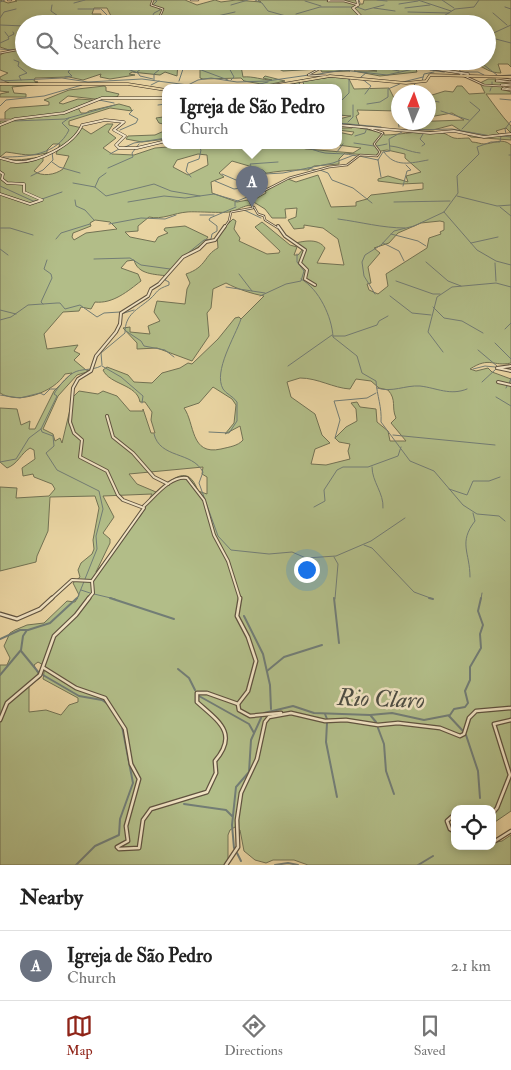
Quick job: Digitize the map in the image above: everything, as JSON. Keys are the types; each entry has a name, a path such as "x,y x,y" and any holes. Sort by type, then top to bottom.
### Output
{"main road":[{"path":"280,84 334,76 412,83 424,82 430,75 460,74 468,74 511,84"},
{"path":"0,84 120,84 142,85 162,89"}],"street":[{"path":"153,0 151,5 163,10 161,15"},
{"path":"191,0 198,0"},
{"path":"330,0 328,1 331,3 343,1 358,5"},
{"path":"356,0 358,5"},
{"path":"358,5 353,8 358,11 360,15"},
{"path":"0,53 15,50"},
{"path":"317,70 308,75 334,76"},
{"path":"443,70 468,74"},
{"path":"460,74 468,77 472,82 491,88 501,86 501,84 511,84"},
{"path":"0,120 60,114 84,106 93,100 108,97 150,100 162,98"},
{"path":"0,125 10,120"},
{"path":"0,158 17,162 55,153 79,132 82,125 105,120 124,122 114,130 126,136 116,145 119,148 137,148 162,143"},
{"path":"342,125 430,133 454,132 484,136 511,134"},
{"path":"315,285 305,279 306,270 300,263 305,250 279,230 278,225 265,220 264,216 258,214 250,201 252,197 287,178 329,167 347,165 360,155 377,156 380,152 374,144 383,133 368,128"},
{"path":"0,172 3,174 2,179 5,182 24,184 24,192 42,200 30,204 0,194"},
{"path":"144,506 135,506 123,500 118,495 112,478 107,471 80,457 82,440 74,433 70,422 75,384 80,377 92,370 96,356 120,326 122,312 148,296 152,289 159,284 183,257 206,242 215,240 229,221 231,212 254,207"},
{"path":"511,366 497,368 511,371"},
{"path":"498,382 511,385"},
{"path":"107,416 114,437 134,453 154,477 168,484"},
{"path":"0,720 7,703 26,685 38,677 44,668 47,651 54,636 76,615 93,593 92,581 144,506 168,484 179,477 186,477 204,500 214,535 228,561 240,595 237,616 248,637 256,661 246,695 238,704"},
{"path":"0,614 15,619 21,618 46,606 72,580 92,581"},
{"path":"44,668 76,688 105,698 127,734 131,764 137,774 138,782 130,805 126,829 128,841 118,847 119,849 139,848 141,843 140,827 151,809 172,804 186,798 203,795 210,789 216,773 215,761 221,754 227,735 223,725 197,702 197,693 207,693 238,704 241,712 250,716 283,713 297,714 325,721 346,720 378,726 398,723 440,728 460,736 464,734 470,716 474,712 485,708 511,708"},
{"path":"226,865 238,848 237,820 241,793 257,759 265,722 269,718 283,713"},
{"path":"496,809 510,775 494,724 511,720"},
{"path":"451,818 447,821 451,830"},
{"path":"496,840 511,831"}],"green space":[{"path":"0,0 8,3 17,1 15,0 185,0 197,5 215,0 221,2 236,0 261,2 258,0 356,0 358,4 363,4 364,0 511,0 511,67 508,64 498,64 501,73 489,70 496,70 496,15 110,15 107,8 94,8 92,14 101,15 15,15 15,70 177,70 177,76 165,72 160,75 132,72 129,74 135,75 110,79 100,77 101,74 83,80 69,77 35,78 34,81 38,82 35,83 44,84 12,87 14,93 26,94 26,97 0,97 0,94 9,92 0,91 0,85 9,83 0,79 0,77 8,73 0,70 0,55 9,50 0,47"},
{"path":"200,70 242,70 243,77 272,80 263,78 265,76 285,81 261,84 244,81 241,78 200,78"},
{"path":"321,70 350,71 322,72"},
{"path":"371,70 416,70 417,72 380,76 354,71 377,71"},
{"path":"342,76 348,77 354,89 389,88 391,92 391,111 357,110 359,114 356,116 360,128 384,133 384,135 436,132 444,133 454,138 469,138 472,142 481,144 504,141 511,145 511,363 487,362 470,369 476,371 488,368 492,372 511,379 511,811 496,821 496,805 451,805 449,823 451,825 451,850 496,850 496,842 502,841 511,835 511,865 308,865 294,860 273,860 266,863 255,860 244,851 240,830 235,827 230,830 228,835 228,865 0,865 0,665 7,665 10,658 4,646 10,633 27,625 44,623 67,601 75,602 79,595 73,583 80,577 78,570 81,563 92,554 94,549 93,540 99,508 95,496 50,497 48,531 36,562 0,571 0,487 17,488 16,498 49,496 55,489 52,484 34,477 33,474 23,476 22,468 35,459 34,450 30,448 14,464 7,468 0,462 0,408 17,409 21,425 30,421 29,429 35,429 54,391 72,373 65,374 45,391 36,395 17,398 0,393 0,157 0,121 5,120 5,112 10,108 49,105 49,102 44,100 69,90 104,86 106,91 119,94 117,97 95,99 68,96 59,103 63,104 78,99 93,100 78,108 81,113 119,104 130,107 132,111 110,108 69,121 69,125 82,128 91,134 107,124 113,124 108,132 116,138 103,148 112,154 134,155 162,147 162,149 306,149 353,153 361,148 342,146 342,133 352,135 354,132 342,130 342,128 352,128 355,125 342,123 342,118 351,116 342,115 342,84 304,84 302,80","holes":["53,144 60,144 56,154 69,156 63,169 45,175 34,171 43,161 43,157 16,160 0,157 6,152 35,155 47,153 47,150","387,150 405,154 405,158 421,172 406,176 408,182 388,176 378,179 378,181 402,184 423,183 423,189 371,195 367,199 356,202 356,206 331,207 318,175 296,182 288,179 265,190 266,193 252,201 265,209 272,218 286,218 285,209 297,208 296,217 288,220 294,229 304,228 304,225 323,228 338,239 344,265 317,263 325,248 315,241 295,243 303,249 298,255 294,255 297,247 290,245 262,222 255,227 280,251 279,253 267,254 239,241 240,238 234,229 236,221 233,219 217,235 218,248 210,254 202,265 186,274 190,283 187,289 185,304 157,301 154,312 160,321 148,326 150,334 130,332 130,327 123,328 137,343 137,349 157,348 192,361 209,336 207,313 211,308 213,289 226,283 264,296 241,319 239,317 235,318 218,339 192,364 188,363 180,368 162,373 152,383 134,382 128,375 107,367 103,370 111,379 134,392 140,402 145,402 152,412 151,420 155,433 151,433 143,409 143,411 130,411 117,396 103,391 98,394 79,391 73,397 62,443 60,438 55,441 53,434 43,429 58,396 77,375 90,371 74,360 80,354 74,351 78,345 47,349 44,334 63,312 79,311 81,307 91,309 95,302 114,299 141,281 138,274 121,268 127,261 134,260 139,269 148,273 167,276 181,258 203,244 208,237 185,226 165,228 164,230 168,233 158,237 155,242 130,237 125,232 138,231 138,226 149,217 159,218 187,212 231,212 251,205 248,200 237,202 212,193 211,182 224,177 219,173 232,161 256,168 251,170 257,173 255,176 281,171 308,170 314,166 339,164 339,159 345,153 375,156 381,151","198,154 207,155 208,165 188,175 173,167 177,160","95,220 110,222 117,229 86,233 74,240 72,237 73,233 91,226 90,223","444,222 444,230 440,232 441,234 429,238 427,248 386,274 388,286 378,294 369,290 367,284 371,283 368,267 380,253 374,248 389,243 398,233 421,223","300,378 350,389 356,379 371,381 379,388 388,390 393,400 396,418 391,423 406,441 390,441 388,431 377,422 376,409 360,407 357,402 351,403 356,409 357,421 346,427 335,438 339,442 350,444 348,451 350,459 326,465 311,464 315,449 330,443 322,435 315,414 291,397 287,382","213,387 232,399 236,405 234,423 225,434 240,426 243,440 236,445 211,450 204,448 195,437 184,408 199,403","203,467 202,474 207,477 207,494 198,491 194,482 185,476 174,479 156,492 137,484 129,474","152,494 141,515 96,572 110,543 110,539 103,533 114,517 103,496","38,662 45,666 43,679 78,698 78,702 69,705 61,715 46,710 29,712 29,685 40,678 34,665"]},
{"path":"488,79 509,82 511,80 510,84 499,86 503,87 501,89 511,92 511,94 486,94 511,126 511,133 506,128 496,131 499,134 511,134 511,140 471,137 452,125 436,129 436,121 464,120 452,113 436,116 436,94 445,91 453,92 457,86 462,86 469,94 485,93 480,83"},
{"path":"162,117 162,124 159,123 156,118"},
{"path":"162,132 162,140 142,142 126,139 128,136 155,135"}],"waterway":[{"path":"0,2 5,0"},
{"path":"74,3 85,0"},
{"path":"155,0 157,1 153,5 155,6"},
{"path":"231,5 248,0"},
{"path":"255,0 262,3 268,11 282,15"},
{"path":"377,0 387,1"},
{"path":"418,0 451,11"},
{"path":"442,0 454,8"},
{"path":"449,13 455,9 474,7 479,0"},
{"path":"305,1 321,6"},
{"path":"399,4 418,1"},
{"path":"52,5 51,11 57,15"},
{"path":"357,7 365,10 384,5"},
{"path":"405,8 430,5"},
{"path":"296,14 320,7 352,7"},
{"path":"505,7 511,9"},
{"path":"153,15 160,10 159,8"},
{"path":"374,8 395,11"},
{"path":"0,18 4,12 16,9"},
{"path":"78,9 100,9"},
{"path":"101,9 107,15"},
{"path":"222,15 235,12"},
{"path":"408,12 449,13"},
{"path":"496,16 507,25"},
{"path":"0,25 15,26"},
{"path":"496,32 511,25"},
{"path":"5,32 8,36"},
{"path":"0,43 9,39 8,37 14,34 13,32"},
{"path":"496,39 511,43"},
{"path":"0,49 15,50"},
{"path":"21,80 19,76 27,73 23,70"},
{"path":"65,77 72,76 68,72 70,70"},
{"path":"130,70 138,73 140,76 153,79"},
{"path":"154,80 154,74 159,70"},
{"path":"179,81 183,70"},
{"path":"201,70 228,80"},
{"path":"230,70 234,77 231,80"},
{"path":"313,75 343,70"},
{"path":"343,70 387,75 409,70"},
{"path":"394,70 399,71"},
{"path":"430,70 444,72 451,70"},
{"path":"460,70 461,72 478,72 484,75"},
{"path":"490,70 497,75"},
{"path":"422,81 424,74 434,72"},
{"path":"361,77 366,73"},
{"path":"190,84 198,80 211,78 237,82 267,81 309,75"},
{"path":"495,76 511,75"},
{"path":"324,78 332,77"},
{"path":"403,82 423,77"},
{"path":"21,80 62,78 88,82 142,79 159,81"},
{"path":"361,78 371,86 365,94"},
{"path":"342,100 349,93 349,79"},
{"path":"0,81 21,80"},
{"path":"151,85 159,81"},
{"path":"159,81 180,84"},
{"path":"260,84 268,82"},
{"path":"492,82 492,87"},
{"path":"367,104 380,102 388,97 388,89 402,83"},
{"path":"0,106 6,100 44,96 82,85"},
{"path":"500,99 511,100"},
{"path":"99,100 114,103"},
{"path":"462,129 480,110 470,102"},
{"path":"158,105 162,104"},
{"path":"14,121 65,119 115,105"},
{"path":"348,122 353,117 353,105"},
{"path":"120,130 136,123 138,119 129,114 133,110"},
{"path":"441,111 469,120"},
{"path":"3,157 32,155 49,150 64,138 69,130 62,123 69,118"},
{"path":"506,134 505,129 511,121"},
{"path":"342,123 381,127"},
{"path":"355,136 365,133 367,128"},
{"path":"436,129 452,129 491,136"},
{"path":"378,160 383,152 390,151 389,139 402,132"},
{"path":"422,146 425,144 420,139 423,134"},
{"path":"444,212 458,193 457,176 479,154 477,147 491,142 500,142 501,136"},
{"path":"502,136 511,137"},
{"path":"123,148 134,143 162,139"},
{"path":"354,143 374,146"},
{"path":"108,168 133,157 132,153 139,144"},
{"path":"377,146 387,144"},
{"path":"390,146 420,153"},
{"path":"110,154 119,149"},
{"path":"191,177 186,171 188,163 199,159 200,149"},
{"path":"311,149 325,153 353,155"},
{"path":"31,176 43,170 53,160 52,152"},
{"path":"384,152 388,157 398,162 410,163 428,160"},
{"path":"308,168 333,163 353,155"},
{"path":"359,156 378,160"},
{"path":"378,160 381,177"},
{"path":"52,162 59,167 80,173"},
{"path":"266,173 263,170 252,168 250,164 278,162"},
{"path":"403,186 407,171 411,170 406,165"},
{"path":"215,181 234,189 241,188 244,184 265,174 308,168"},
{"path":"308,168 316,170"},
{"path":"320,170 328,173 332,180 353,188 372,203"},
{"path":"95,187 99,178 106,173"},
{"path":"222,174 243,183"},
{"path":"73,183 95,187"},
{"path":"238,201 252,195 250,187 252,183"},
{"path":"95,187 106,196 154,184 171,191 200,196"},
{"path":"0,186 33,201 38,201"},
{"path":"42,199 62,192"},
{"path":"200,196 214,194 238,201"},
{"path":"128,202 164,196 185,198 200,196"},
{"path":"457,196 497,206 511,205"},
{"path":"75,200 76,206 85,210 94,220"},
{"path":"235,206 235,202 238,201"},
{"path":"394,202 450,201"},
{"path":"188,253 204,240 211,239 212,234 217,231 217,226 209,220 210,218 236,207"},
{"path":"500,207 511,216"},
{"path":"244,210 261,218"},
{"path":"391,234 394,231 414,226 444,212"},
{"path":"444,212 477,250 496,261 511,265"},
{"path":"109,224 141,218 165,219 176,215"},
{"path":"200,215 214,215"},
{"path":"338,219 405,228"},
{"path":"56,239 61,233 90,224"},
{"path":"0,228 10,228 33,235"},
{"path":"375,294 364,276 362,262 365,255 381,245 391,234"},
{"path":"391,234 418,241 426,246"},
{"path":"471,243 498,237"},
{"path":"383,243 399,251 404,261"},
{"path":"0,249 8,255"},
{"path":"297,254 297,262 304,271 301,279"},
{"path":"94,259 130,258 141,265 170,269"},
{"path":"43,304 41,302 52,278 51,274 44,269 47,260"},
{"path":"426,262 448,281 461,286"},
{"path":"495,263 496,281"},
{"path":"102,365 101,353 125,333 129,317 159,290 169,285 169,282 165,280 171,271"},
{"path":"239,274 252,291"},
{"path":"260,296 301,279"},
{"path":"301,279 319,296 327,312 333,337 357,356 362,373 376,381 377,388"},
{"path":"396,281 433,294 440,294"},
{"path":"434,308 437,297 452,287 496,283 511,287"},
{"path":"226,287 252,291"},
{"path":"252,291 265,293"},
{"path":"390,296 412,313 431,315"},
{"path":"43,304 60,303 65,309 80,305 97,317 104,313 120,312"},
{"path":"15,314 28,305 43,304"},
{"path":"434,308 444,318 462,321 483,333"},
{"path":"434,308 428,332 443,352"},
{"path":"0,310 15,314"},
{"path":"124,313 134,310"},
{"path":"0,320 15,314"},
{"path":"333,336 345,336 377,325 379,321 388,316"},
{"path":"209,432 229,433 237,421 237,402 223,389 221,373 226,354 241,319"},
{"path":"505,329 511,323"},
{"path":"126,331 141,341 144,346 165,350 174,357"},
{"path":"288,366 332,335"},
{"path":"495,343 511,359"},
{"path":"478,350 497,366"},
{"path":"41,429 57,396 54,394 60,385 76,371 101,366"},
{"path":"102,366 121,377 143,396 142,403"},
{"path":"473,369 485,366 495,367"},
{"path":"503,368 511,368"},
{"path":"482,382 496,369"},
{"path":"509,384 511,378"},
{"path":"377,388 388,390 420,386 455,392 467,389"},
{"path":"377,388 381,422 401,448"},
{"path":"0,395 20,398 40,393 44,395 50,389 56,389"},
{"path":"335,438 340,420 334,401 367,398 376,393"},
{"path":"496,397 511,406"},
{"path":"0,462 16,459 29,438 41,429"},
{"path":"41,429 42,432 53,436 54,446 46,453 57,470 99,491 103,509 96,536 97,549 77,599"},
{"path":"154,434 157,442 163,448 192,461 203,472 199,483 218,536 231,550 269,554 292,552 306,558 336,556 371,541 405,518"},
{"path":"393,435 495,445"},
{"path":"314,507 325,501 324,490 337,470 343,467 368,467 398,456 401,448"},
{"path":"401,448 410,461 434,471 449,489"},
{"path":"372,467 374,478 382,497 383,508"},
{"path":"449,489 467,495 473,481 489,481 500,477"},
{"path":"449,489 463,505 477,514 499,516 505,521"},
{"path":"470,577 466,542 475,521 473,513"},
{"path":"364,545 372,548 414,592 433,599 429,598"},
{"path":"334,557 338,564 335,599"},
{"path":"81,590 90,593"},
{"name":"Rio Claro","path":"481,599 482,593"},
{"path":"94,594 115,599"},
{"path":"27,630 50,623 77,598"},
{"path":"110,598 174,619"},
{"path":"334,598 339,643"},
{"name":"Rio Claro","path":"264,713 293,706 314,713 370,715 392,713 424,720 450,715 454,709 465,707 468,703 465,691 470,680 470,667 481,648 480,634 483,625 478,611 481,598"},
{"path":"244,616 263,654 270,685 271,709"},
{"path":"0,639 20,630 27,630"},
{"path":"0,675 21,650 23,636 27,630"},
{"path":"267,671 284,657 322,645"},
{"path":"21,651 39,673"},
{"path":"178,669 189,678 195,690"},
{"path":"43,675 79,696 102,700 108,704"},
{"path":"199,696 249,724 254,733"},
{"name":"Rio Claro","path":"325,714 327,719"},
{"path":"371,716 376,722"},
{"path":"449,716 463,731"},
{"name":"Rio Claro","path":"234,848 232,825 236,787 249,772 251,740 261,718"},
{"path":"327,723 326,742 337,797"},
{"path":"76,865 95,846 119,835 120,819 133,783 122,726"},
{"path":"378,728 384,744 386,771 394,794"},
{"path":"466,735 478,771 480,798"},
{"path":"184,804 226,810 232,816"},
{"name":"Rio Claro","path":"237,853 241,861"},
{"path":"418,865 433,856"},
{"path":"275,865 288,863 298,865"}],"place":[{"name":"Igreja de São Pedro","path":"252,207"}]}
